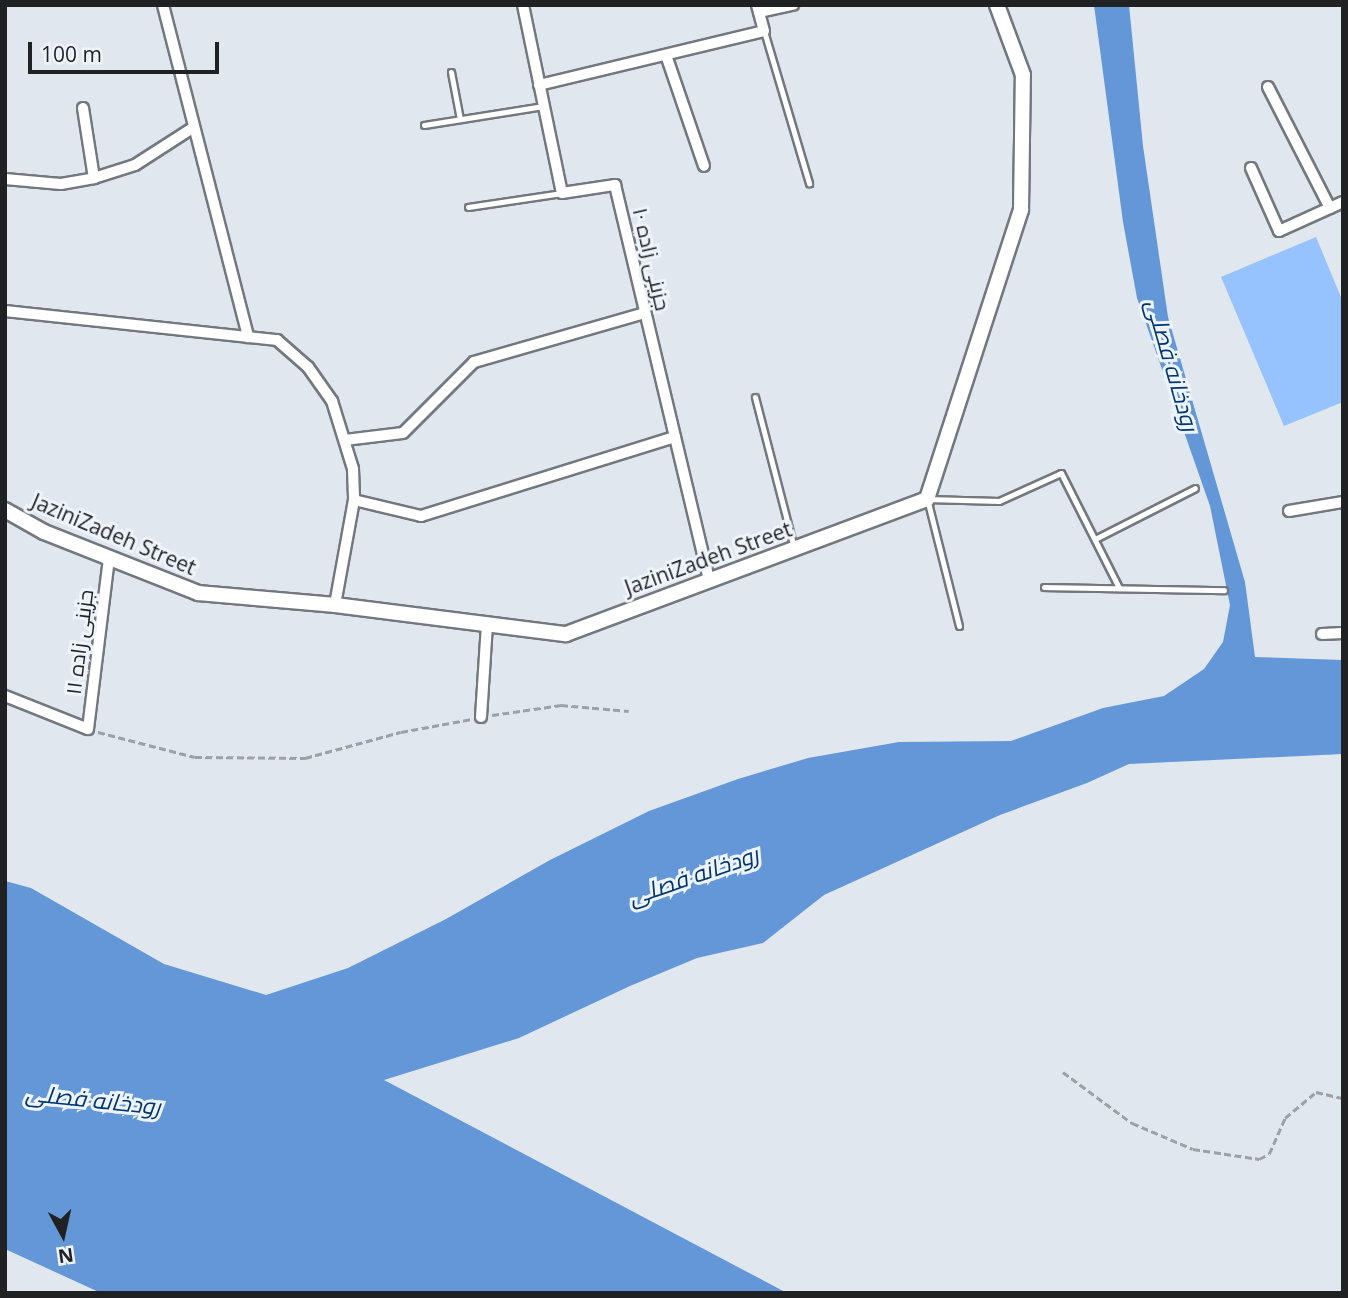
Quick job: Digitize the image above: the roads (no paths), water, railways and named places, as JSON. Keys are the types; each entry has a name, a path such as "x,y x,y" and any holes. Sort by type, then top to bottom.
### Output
{"street":[{"path":"163,5 248,337"},
{"path":"523,5 562,193"},
{"path":"539,85 764,31 758,8 793,5"},
{"path":"927,499 1021,210 1023,75 997,5"},
{"path":"666,54 704,166"},
{"path":"1268,87 1330,208"},
{"path":"83,108 94,178"},
{"path":"5,179 61,184 94,178 135,165 194,127"},
{"path":"1251,168 1279,231 1343,202"},
{"name":"جزینی زاده ۱۰","path":"562,193 615,185 709,580"},
{"path":"5,311 277,341 308,367 332,401 353,469 354,500 335,605"},
{"path":"345,440 403,433 474,362 645,313"},
{"path":"354,500 421,516 675,437"},
{"name":"JaziniZadeh Street","path":"5,509 44,532 198,593 335,605 566,634 927,499"},
{"path":"1289,511 1343,502"},
{"name":"جزینی زاده ۱۱","path":"5,696 88,729 109,559"},
{"path":"481,718 487,624"},
{"path":"1322,635 1343,633"}],"lane":[{"path":"764,31 808,183"},
{"path":"451,72 460,119"},
{"path":"424,125 544,106"},
{"path":"468,207 562,193"},
{"path":"755,397 794,548"},
{"path":"959,626 927,499 999,501 1062,473 1119,588"},
{"path":"1095,539 1195,488"},
{"path":"1044,587 1224,590"}],"water":[{"name":"رودخانه فصلی","path":"1094,5 1129,5 1143,146 1168,317 1245,582 1255,657 1343,660 1343,754 1129,764 1087,783 1000,815 824,895 763,943 697,958 519,1038 384,1080 787,1293 101,1293 5,1249 5,881 31,888 164,964 266,995 348,968 446,919 550,860 649,811 738,779 808,758 899,742 1011,741 1103,708 1164,696 1204,669 1223,642 1230,605 1210,506 1137,298 1123,222"}]}
